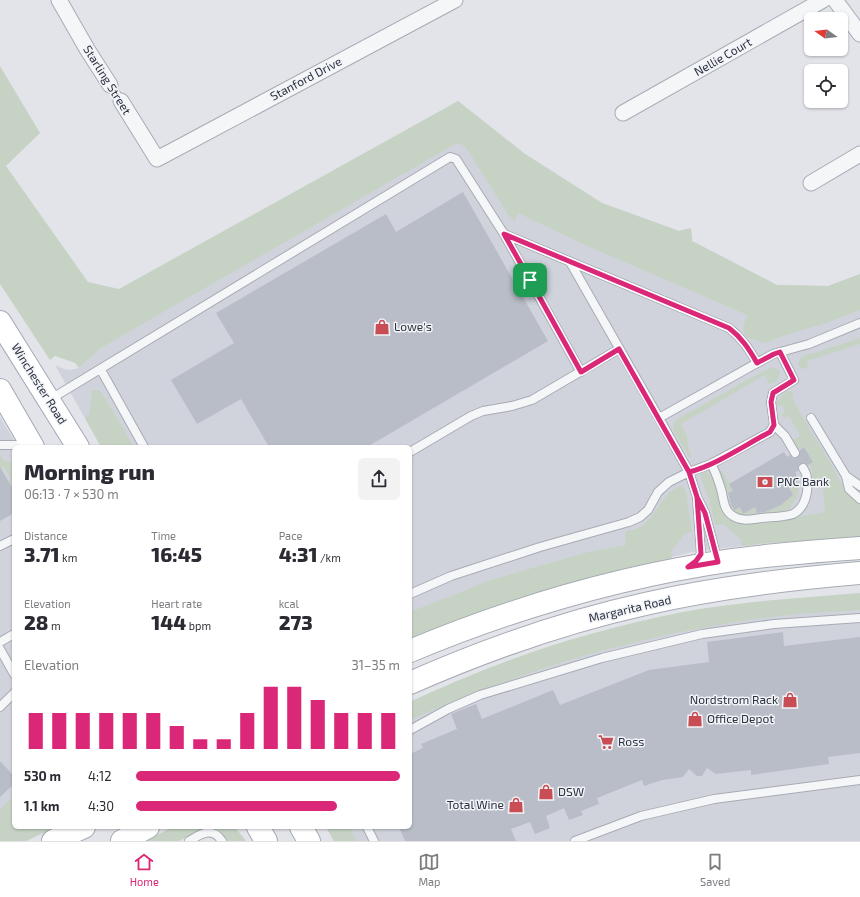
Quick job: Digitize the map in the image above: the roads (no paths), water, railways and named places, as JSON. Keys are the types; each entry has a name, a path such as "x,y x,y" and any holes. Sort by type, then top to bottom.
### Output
{"main road":[{"name":"Winchester Road","path":"0,322 77,445"},
{"path":"0,397 32,445"},
{"path":"412,651 474,626 512,613 607,585 718,562 774,555 860,548"},
{"path":"572,623 622,598 712,579 718,570 718,562"},
{"name":"Margarita Road","path":"412,682 458,662 572,623 645,604 716,590 793,579 860,574"},
{"path":"122,841 144,829"},
{"path":"259,829 266,841"},
{"path":"303,829 309,841"},
{"path":"53,841 78,832"}],"street":[{"name":"Starling Street","path":"60,0 87,49 110,85"},
{"name":"Stanford Drive","path":"157,159 455,0"},
{"name":"Nellie Court","path":"624,113 823,0"},
{"path":"835,0 860,34"},
{"name":"Starling Street","path":"121,101 157,159"},
{"path":"812,183 860,154"}],"lane":[{"name":"Starling Street","path":"110,85 121,101"},
{"path":"50,400 450,157 456,159 504,234 581,372"},
{"path":"504,234 729,328 739,336 748,347 757,363"},
{"path":"570,262 689,472 697,497 705,513 718,562"},
{"path":"659,418 774,354 809,344 860,323"},
{"path":"412,451 471,416 483,411 512,406 532,400 619,349"},
{"path":"412,593 451,576 533,549 629,522 640,517 648,510 658,492 669,482 689,472 711,464 770,432 774,425 771,402 773,393 794,380 780,352"},
{"path":"101,370 143,445"},
{"path":"811,418 846,476 849,489 860,499"},
{"path":"774,425 785,436 795,452"},
{"path":"0,445 12,445"},
{"path":"711,464 716,472 722,491 724,504 728,512 743,520 792,514 800,509 807,491 807,479 803,468"},
{"path":"846,476 860,486"},
{"path":"688,567 696,561 701,554 697,497"},
{"path":"0,546 12,539"},
{"path":"412,729 448,709 480,695 602,658 702,634 774,624 860,618"},
{"path":"0,642 12,635"},
{"path":"0,649 12,670"},
{"path":"0,707 12,695"},
{"path":"575,841 641,816 714,799 860,780"},
{"path":"368,829 374,841"},
{"path":"189,841 201,834 209,832 219,836 222,841"}],"place":[{"name":"Lowe's","path":"382,327"},
{"name":"PNC Bank","path":"765,482"},
{"name":"Nordstrom Rack","path":"790,700"},
{"name":"Office Depot","path":"695,719"},
{"name":"Ross","path":"606,742"},
{"name":"DSW","path":"546,792"},
{"name":"Total Wine","path":"516,805"}]}
